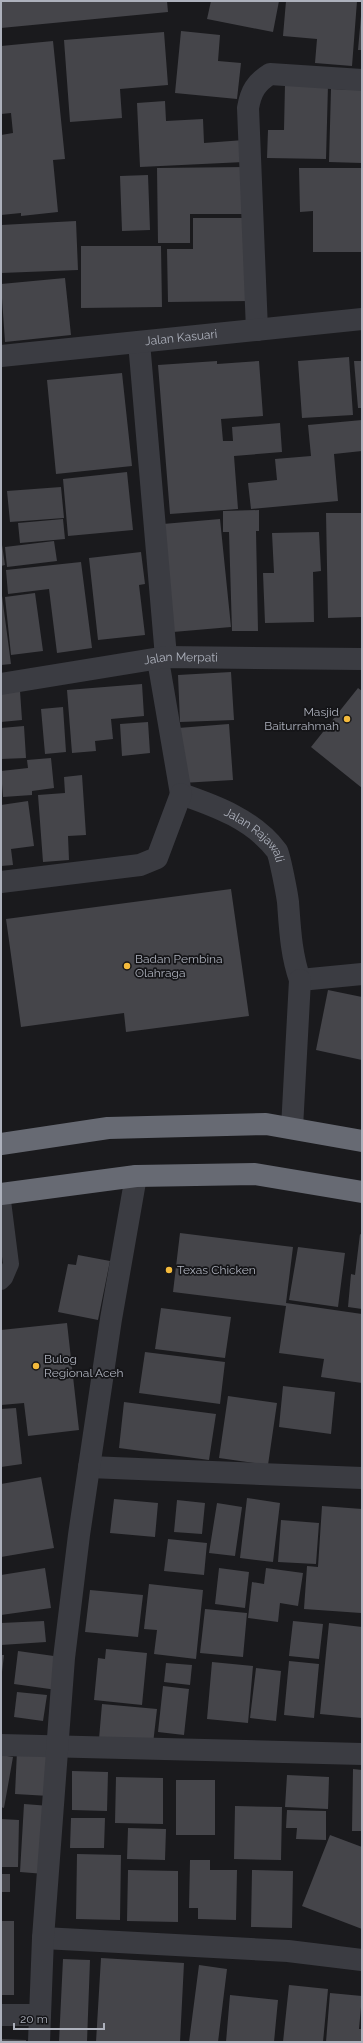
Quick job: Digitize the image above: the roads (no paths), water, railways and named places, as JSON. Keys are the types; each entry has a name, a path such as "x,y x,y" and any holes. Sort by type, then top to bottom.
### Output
{"highway":[{"path":"1,1144 108,1128 266,1124 362,1141"},
{"path":"2,1194 136,1176 255,1174 362,1192"}],"street":[{"path":"257,330 248,108 251,92 259,81 270,74 362,80"},
{"name":"Jalan Kasuari","path":"1,356 362,319"},
{"path":"1,882 140,865 157,858 181,794 162,658 139,342"},
{"name":"Jalan Merpati","path":"1,684 162,658 362,659"},
{"name":"Jalan Rajawali","path":"181,794 219,807 250,825 278,852 287,900 293,960 300,980"},
{"path":"292,1128 300,980 362,974"},
{"path":"39,2042 43,1938 64,1658 89,1467 111,1319 136,1176"},
{"path":"89,1467 362,1478"},
{"path":"1,1745 362,1754"},
{"path":"43,1938 288,1951 362,1960"},
{"path":"1,2015 40,2015"}],"lane":[{"path":"1,1282 5,1278 11,1264 2,1194"}],"place":[{"name":"Masjid Baiturrahmah","path":"347,719"},
{"name":"Badan Pembina Olahraga","path":"127,966"},
{"name":"Texas Chicken","path":"169,1270"},
{"name":"Bulog Regional Aceh","path":"36,1366"}]}
